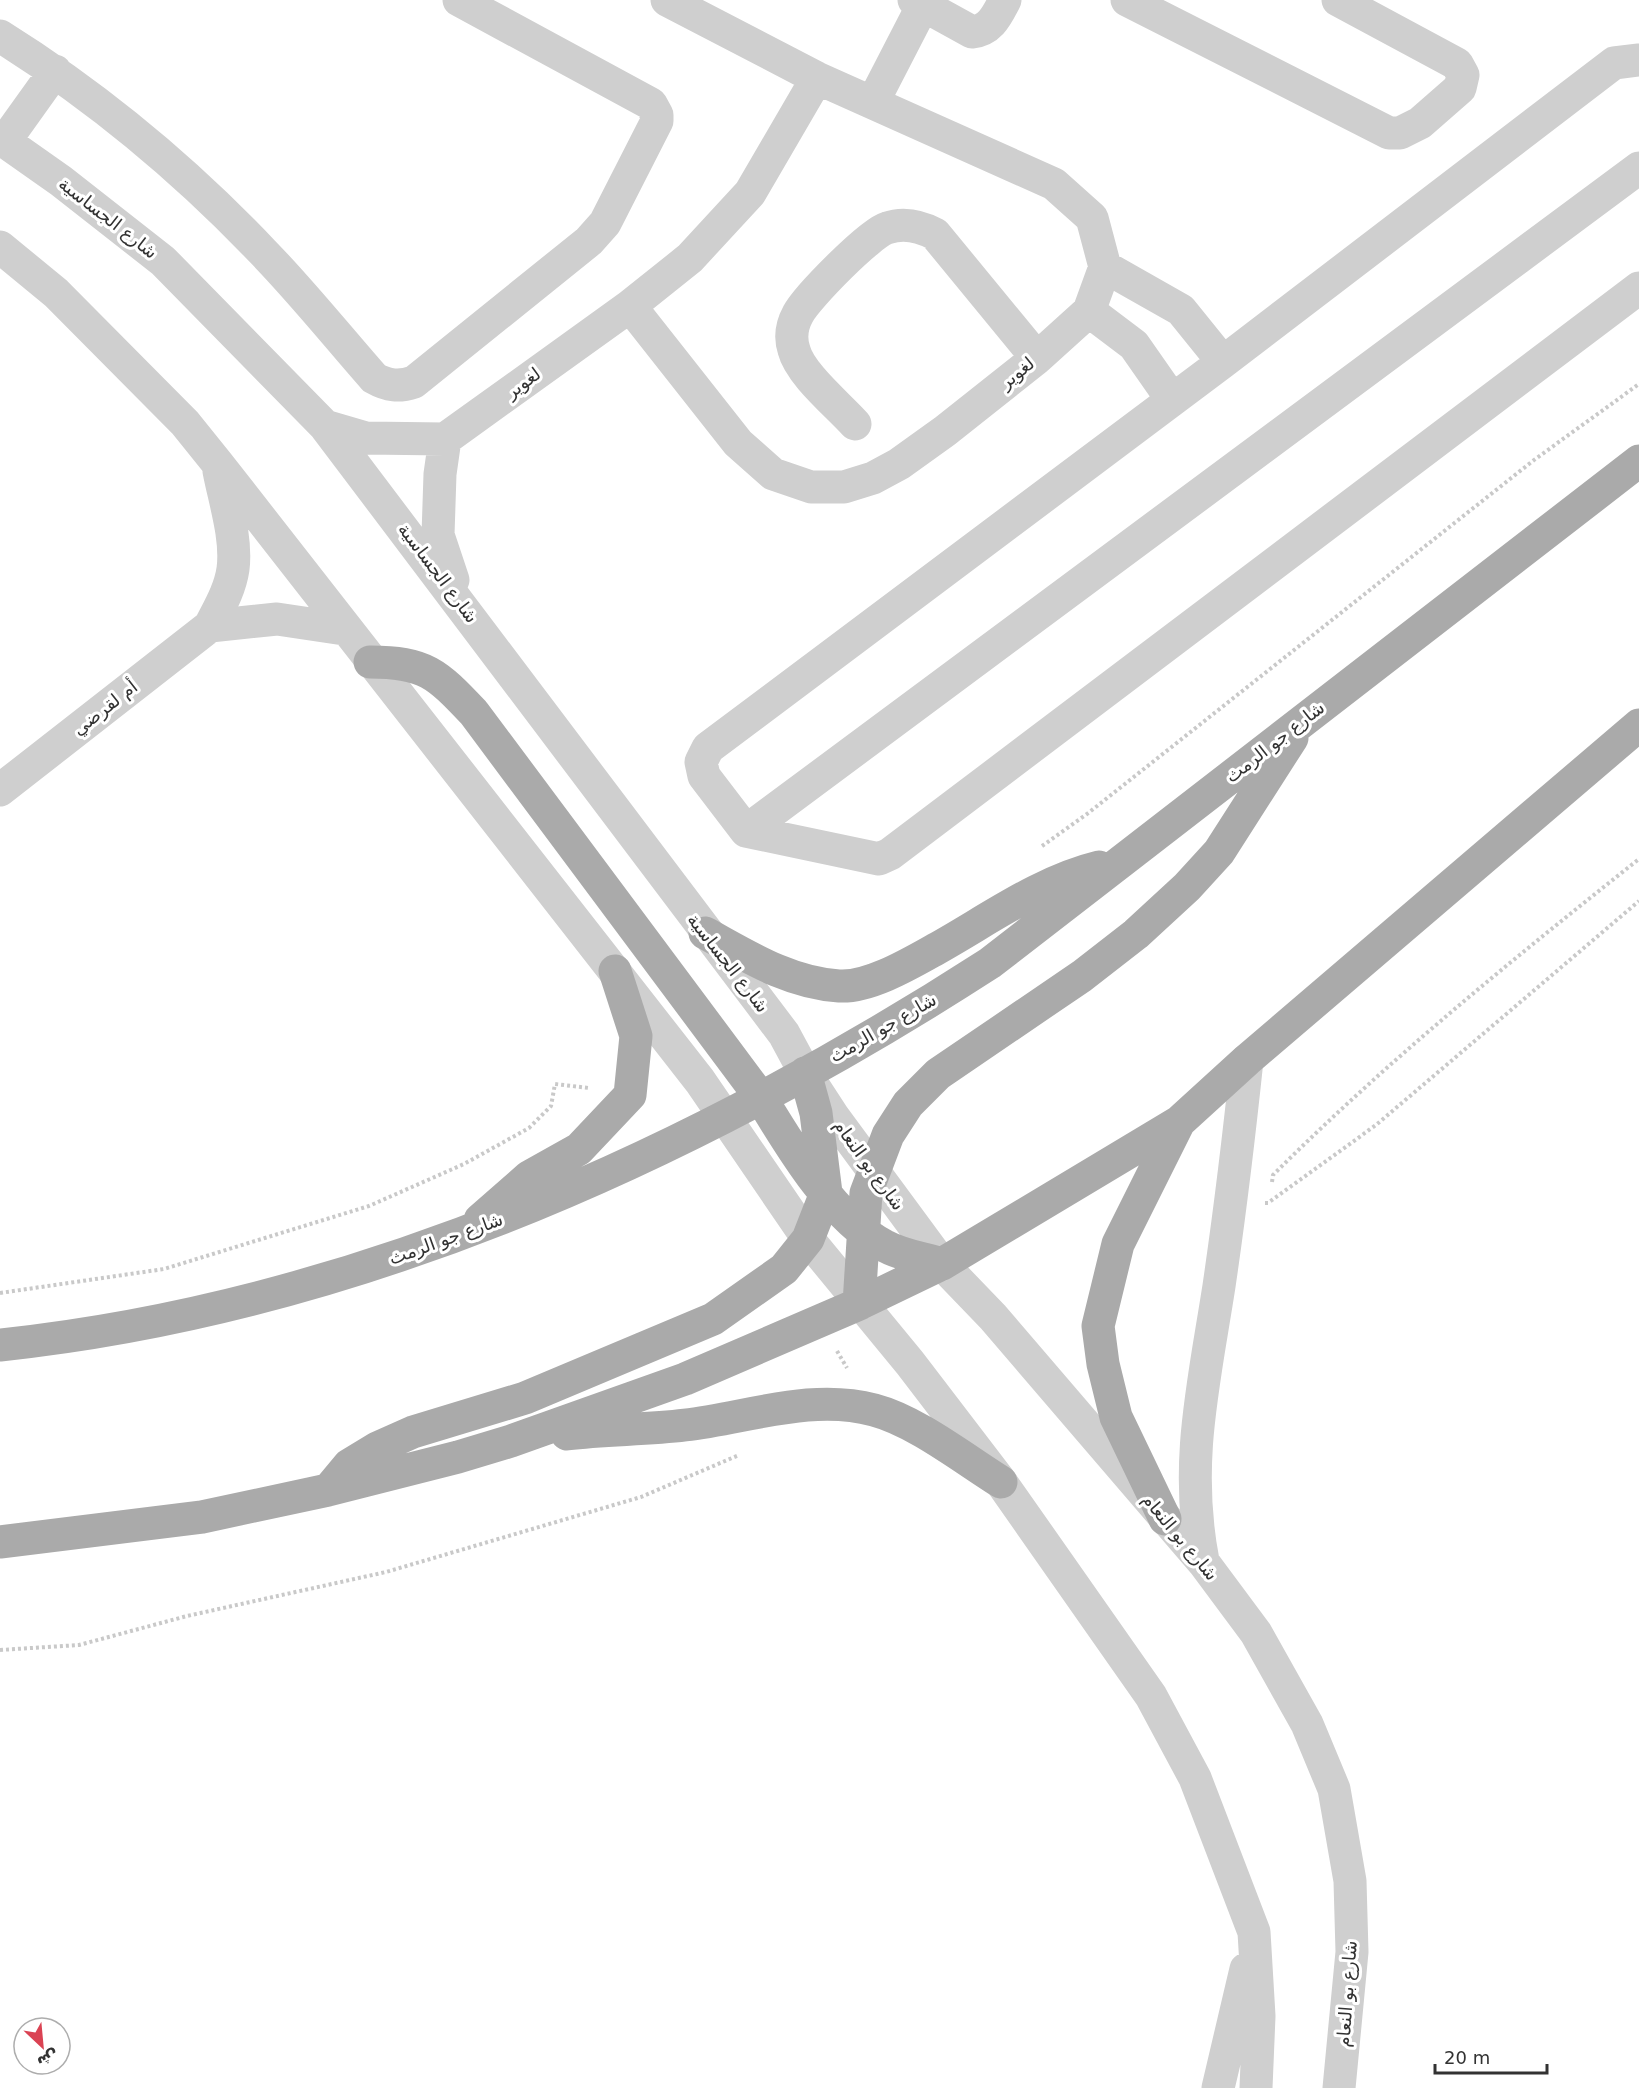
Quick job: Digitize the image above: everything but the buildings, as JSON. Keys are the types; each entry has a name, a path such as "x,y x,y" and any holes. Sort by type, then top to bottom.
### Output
{"main road":[{"name":"شارع جو الرمث","path":"0,1345 163,1319 330,1279 519,1213 761,1098 892,1027 990,963 1639,461"},
{"path":"370,662 400,662 440,676 474,713 761,1098 791,1149 826,1193 862,1232 897,1252 942,1264"},
{"path":"859,1304 866,1193 888,1135 908,1104 938,1074 1082,975 1136,934 1187,887 1219,852 1302,721"},
{"path":"0,1542 202,1517 328,1490 511,1441 685,1379 859,1304 942,1264 1179,1122 1247,1060 1639,725"},
{"path":"705,933 763,964 797,978 846,986 880,977 912,963 1047,886 1077,873 1098,867 1116,866"},
{"path":"465,1233 529,1177 579,1149 630,1095 636,1036 615,971"},
{"path":"328,1490 350,1465 377,1448 413,1432 525,1398 713,1319 784,1269 808,1239 826,1193 816,1113 805,1073"},
{"path":"1165,1519 1116,1417 1103,1364 1098,1326 1118,1244 1179,1122"},
{"path":"511,1441 594,1430 683,1426 799,1405 849,1404 877,1410 915,1428 1001,1482"}],"street":[{"path":"0,36 55,71 157,151 229,217 299,290 374,378 383,383 404,386 414,382 589,241 605,223 657,121 657,115 651,104 459,0"},
{"path":"667,0 817,78 1054,184 1092,218 1105,267 1181,310 1223,362"},
{"path":"873,102 918,3 972,32 989,26 1005,0"},
{"path":"1127,0 1389,134 1410,130 1460,88 1463,75 1457,64 1338,0"},
{"path":"1639,60 1614,63 1223,362 1171,398 708,748 701,762 704,776 746,831 879,859 890,854 1639,288"},
{"path":"3,140 55,71"},
{"name":"لغوير","path":"445,439 630,306 690,258 750,193 817,78"},
{"name":"شارع الجساسية","path":"3,140 61,181 162,261 325,426 460,602 705,933 784,1034 805,1073"},
{"path":"746,831 1639,168"},
{"path":"855,424 798,361 792,339 793,325 799,312 808,301 864,243 886,228 912,225 935,234 1037,358"},
{"path":"0,247 56,293 185,423 218,464 344,629 615,971 725,1117 808,1239 859,1304 910,1363 1001,1482 1151,1696 1195,1778 1254,1932 1259,2016 1256,2088"},
{"name":"لغوير","path":"630,306 738,443 774,474 811,487 844,487 873,478 899,464 945,432 1037,358 1089,311 1105,267"},
{"path":"1089,311 1134,345 1171,398"},
{"path":"325,426 366,438 445,439 440,474 438,535 460,602"},
{"name":"أم لقرضي","path":"0,790 210,626 226,593 233,568 228,518 218,464"},
{"path":"210,626 277,619 344,629"},
{"path":"1204,1563 1195,1520 1194,1448 1229,1217 1247,1060"},
{"name":"شارع بو النعام","path":"805,1073 873,1172 942,1264 993,1317 1204,1563 1256,1633 1307,1724 1334,1789 1350,1881 1352,1952 1340,2087"},
{"path":"1218,2088 1254,1932"}],"path":[{"path":"1040,847 1106,800 1534,460 1639,384"},
{"path":"1272,1185 1273,1175 1331,1118 1512,961 1639,859"},
{"path":"1268,1203 1376,1125 1639,901"},
{"path":"0,1293 164,1269 369,1206 464,1164 529,1128 551,1106 555,1083 630,1095"},
{"path":"1266,1214 1270,1194"},
{"path":"0,1650 79,1645 187,1616 386,1572 641,1497 744,1452"}]}
